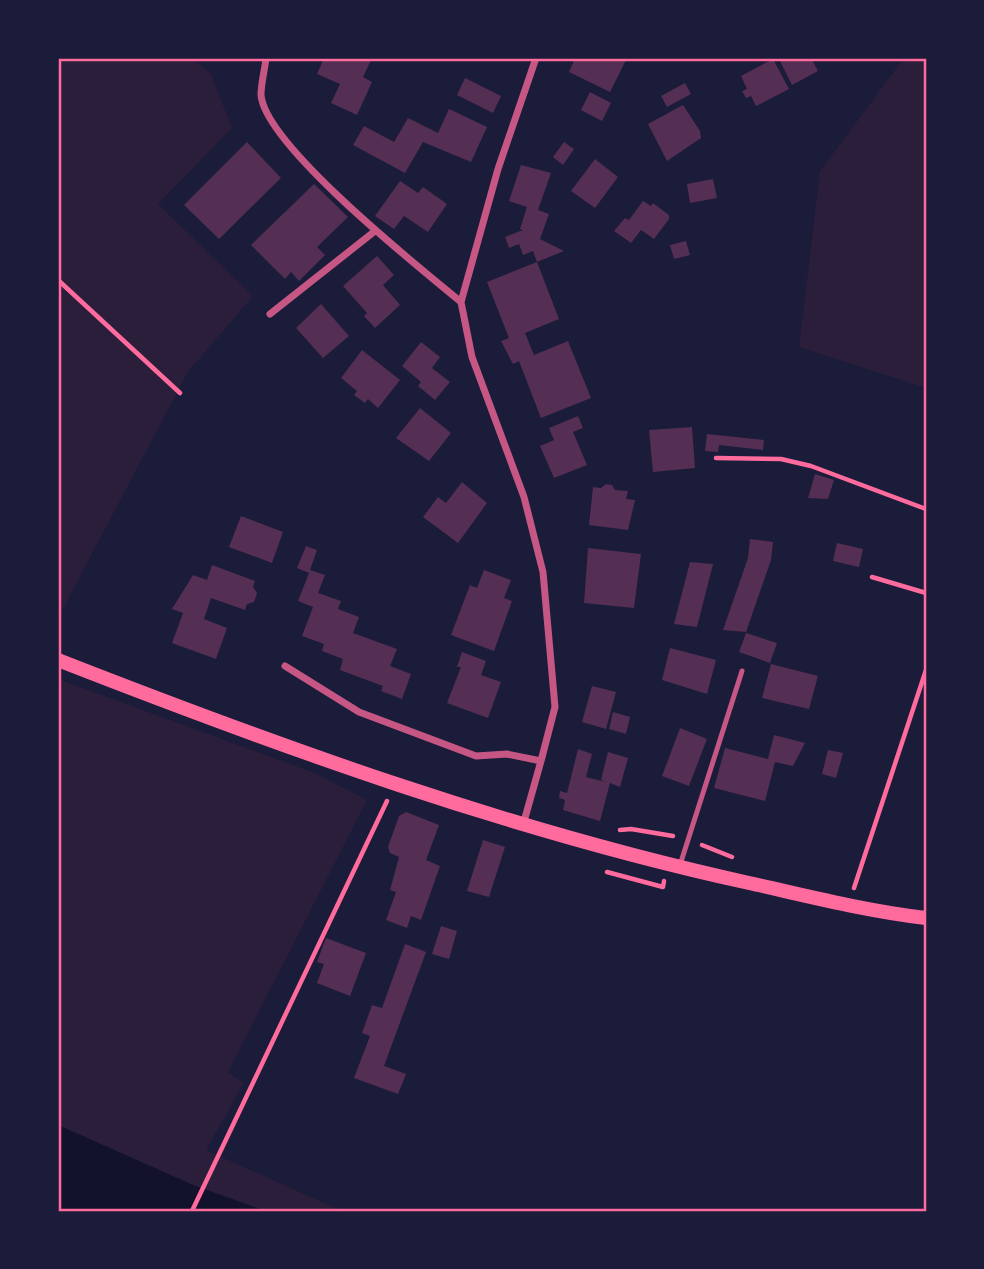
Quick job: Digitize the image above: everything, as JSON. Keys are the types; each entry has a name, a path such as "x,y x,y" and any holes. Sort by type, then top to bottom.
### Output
{"main road":[{"path":"58,660 395,784 523,825 680,868 890,914 926,918"}],"street":[{"path":"266,58 261,97 280,137 375,231 461,302"},
{"path":"523,825 555,707 543,572 524,497 472,356 461,302 498,169 536,58"},
{"path":"270,314 375,231"},
{"path":"285,666 359,712 476,756 507,754 541,761"}],"lane":[{"path":"680,868 741,671"}],"path":[{"path":"58,280 180,393"},
{"path":"716,458 781,459 811,466 926,509"},
{"path":"872,577 926,593"},
{"path":"853,889 926,670"},
{"path":"192,1211 252,1090 395,784"},
{"path":"612,831 631,829 687,839 737,859"},
{"path":"841,886 866,890"}],"shaded area":[{"path":"58,58 191,58 211,74 232,128 158,204 253,296 188,372 58,618"},
{"path":"904,58 926,58 926,388 799,347 820,171"},
{"path":"58,679 312,772 367,800 228,1072 244,1083 206,1150 342,1211 265,1211 193,1185 58,1125"},
{"path":"58,1125 193,1185 265,1211 66,1211 58,1208"}],"building":[{"path":"324,58 372,58 363,77 372,82 357,115 331,103 340,84 317,74"},
{"path":"575,58 627,58 610,92 569,72"},
{"path":"786,58 811,58 818,71 792,85 780,61"},
{"path":"773,59 789,89 756,106 751,96 746,98 742,91 747,89 741,76"},
{"path":"465,78 501,96 493,113 457,95"},
{"path":"685,83 691,94 667,107 661,96"},
{"path":"590,92 611,103 602,121 581,110"},
{"path":"683,105 700,131 701,138 667,161 648,124"},
{"path":"449,109 487,127 471,162 423,142 405,173 353,145 364,126 394,142 408,118 438,133"},
{"path":"247,142 281,178 219,239 184,205"},
{"path":"564,142 574,149 563,165 553,157"},
{"path":"595,159 618,177 595,208 571,191"},
{"path":"521,165 551,173 538,210 549,214 540,239 564,251 537,262 533,251 523,255 519,244 509,248 505,237 523,230 520,229 527,207 509,201"},
{"path":"713,179 717,198 690,203 687,184"},
{"path":"400,181 418,193 423,187 447,204 428,232 404,216 394,229 375,216"},
{"path":"314,184 348,217 317,247 325,255 299,281 291,272 285,279 251,245"},
{"path":"643,201 651,206 653,203 669,215 669,219 654,239 641,230 631,243 614,231 625,218 629,220"},
{"path":"686,241 690,255 674,259 670,245"},
{"path":"377,256 394,275 383,285 400,305 375,328 364,316 367,313 343,286"},
{"path":"537,262 559,319 525,333 534,355 568,341 591,398 541,418 519,361 513,364 501,341 509,338 487,282"},
{"path":"321,304 349,336 323,358 296,328"},
{"path":"421,342 440,357 432,368 450,382 435,400 418,386 421,382 402,366"},
{"path":"362,350 400,380 378,408 368,399 365,403 354,395 357,391 341,378"},
{"path":"420,408 451,433 429,461 396,438"},
{"path":"578,416 583,428 573,432 587,465 554,478 540,446 554,440 549,428"},
{"path":"692,427 695,468 653,472 649,430"},
{"path":"707,434 764,440 763,450 719,445 718,452 705,451"},
{"path":"815,474 834,480 828,499 808,498"},
{"path":"462,482 487,503 458,543 423,517 438,497 446,503"},
{"path":"606,484 612,485 615,490 628,491 626,499 635,500 628,530 589,525 593,487 601,488"},
{"path":"241,516 283,532 272,563 229,547"},
{"path":"750,539 773,542 771,560 746,632 723,630 748,558"},
{"path":"837,543 863,549 859,567 833,561"},
{"path":"306,546 317,550 310,570 325,575 318,593 341,601 338,609 359,617 353,633 397,649 390,666 411,674 402,699 381,691 383,686 340,670 343,659 322,651 324,644 302,636 313,607 298,601 309,573 297,568"},
{"path":"588,548 641,554 634,608 584,603"},
{"path":"690,562 713,564 697,627 674,624"},
{"path":"212,565 255,581 253,587 257,593 254,602 247,604 245,610 211,598 204,619 227,628 216,659 172,643 183,613 172,609 193,575 207,580"},
{"path":"484,570 511,580 504,598 512,601 494,651 451,635 470,585 477,588"},
{"path":"746,633 777,643 770,663 739,652"},
{"path":"670,648 716,660 707,694 662,680"},
{"path":"462,652 486,661 481,675 501,682 488,718 447,703 461,667 457,667"},
{"path":"771,664 818,676 809,709 762,698"},
{"path":"592,686 616,692 606,729 582,722"},
{"path":"613,712 630,717 626,734 609,729"},
{"path":"680,728 707,739 689,786 662,776"},
{"path":"774,735 805,743 793,766 775,762 765,801 714,788 725,748 768,759"},
{"path":"578,749 592,754 586,777 605,782 601,780 608,752 628,758 620,787 610,783 600,821 563,810 565,800 559,798 560,791 567,793"},
{"path":"828,750 843,753 836,778 822,774"},
{"path":"406,812 439,825 426,860 440,866 421,920 411,916 407,928 386,920 396,892 390,890 399,857 390,853 388,847 399,816"},
{"path":"483,840 505,847 489,897 467,891"},
{"path":"441,926 457,931 449,959 432,954"},
{"path":"326,938 366,953 350,996 317,983 324,964 317,962"},
{"path":"405,944 426,952 384,1066 406,1074 398,1094 354,1078 370,1036 362,1033 372,1005 382,1008"}]}
